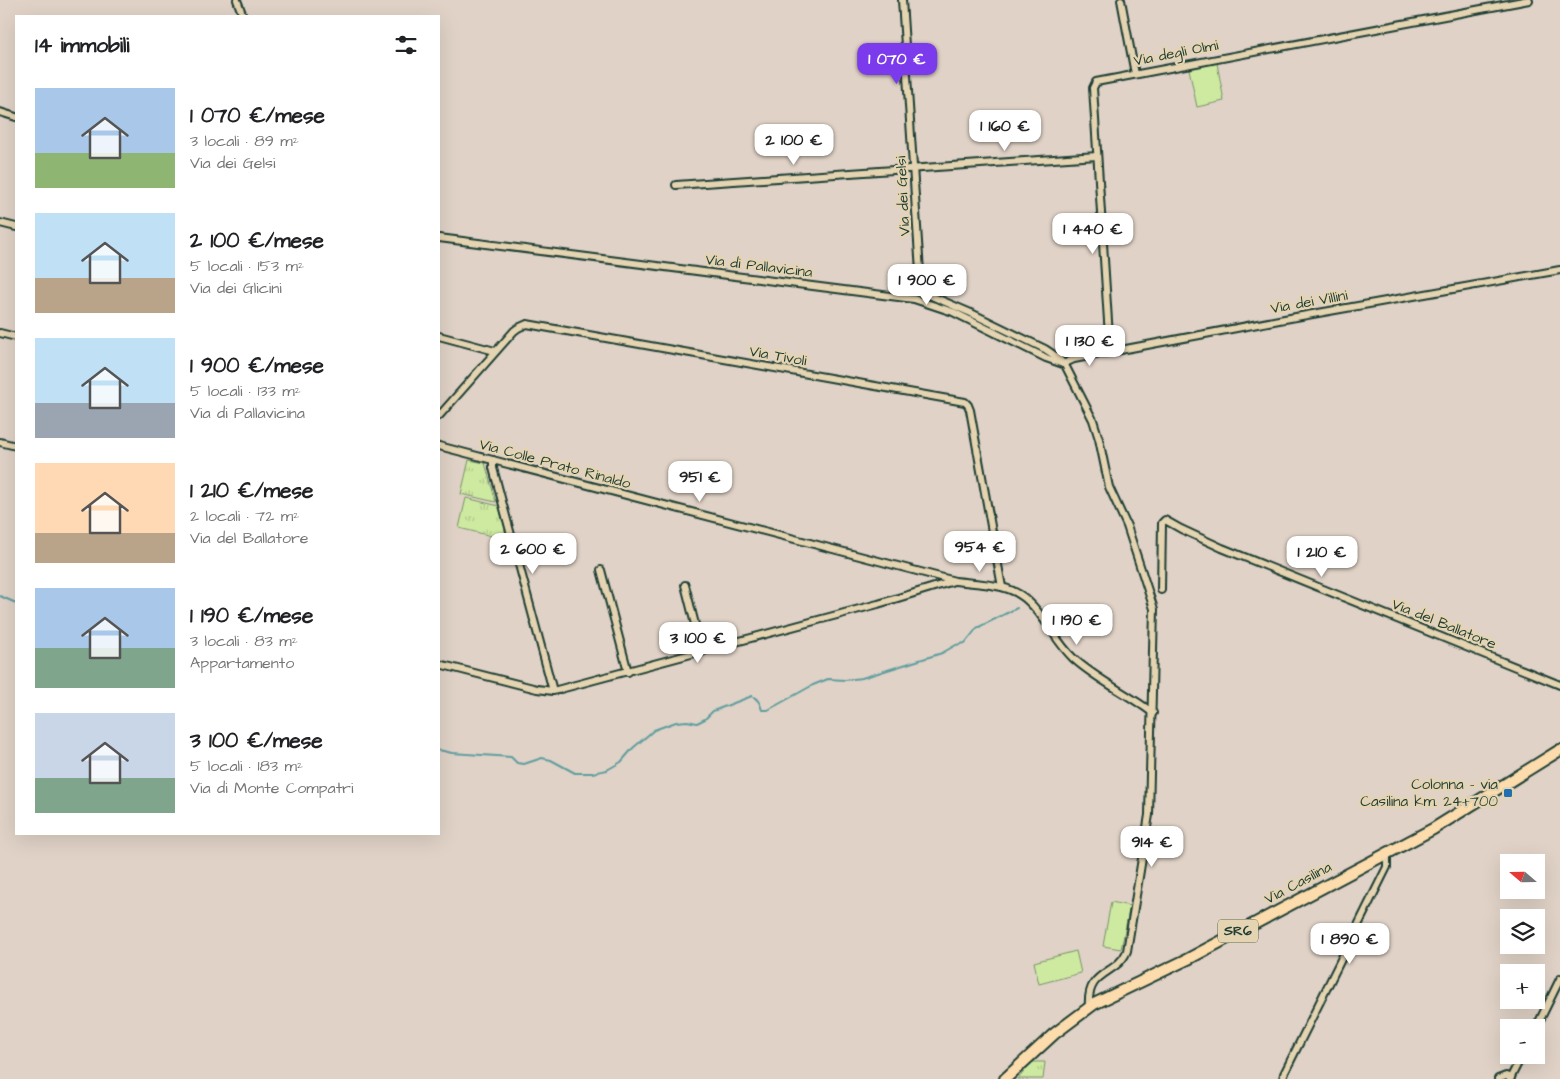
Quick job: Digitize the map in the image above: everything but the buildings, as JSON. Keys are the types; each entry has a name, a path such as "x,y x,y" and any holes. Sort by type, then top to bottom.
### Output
{"main road":[{"name":"Via Casilina","path":"1005,1079 1049,1038 1089,1007 1188,958 1433,830 1560,750"}],"street":[{"path":"236,0 243,15"},
{"name":"Via dei Gelsi","path":"902,0 920,282 923,291 930,296 972,313 1045,350 1057,357 1063,364"},
{"path":"1121,0 1135,74"},
{"name":"Via degli Olmi","path":"1110,352 1093,86 1097,81 1528,0"},
{"path":"0,112 15,117"},
{"path":"676,185 1097,156"},
{"path":"0,223 15,227"},
{"name":"Via di Pallavicina","path":"440,238 914,299 953,312 1046,358 1063,364"},
{"name":"Via dei Villini","path":"1063,364 1074,359 1279,320 1560,270"},
{"name":"Via Tivoli","path":"440,415 495,351 518,328 532,324 966,403 970,410 1002,587"},
{"path":"0,333 15,337"},
{"path":"440,336 495,351"},
{"path":"1063,364 1097,431 1109,487 1127,526 1154,604 1153,713 1148,824 1128,947 1120,962 1099,976 1095,982 1090,994 1089,1007"},
{"path":"0,442 15,446"},
{"name":"Via Colle Prato Rinaldo","path":"440,446 955,581 1002,587 1017,593 1029,601 1073,658 1153,713"},
{"path":"493,460 493,468 553,691"},
{"name":"Via del Ballatore","path":"1161,590 1162,523 1166,520 1222,548 1560,685"},
{"path":"601,570 628,672"},
{"path":"440,664 538,689 553,691 878,604 955,581"},
{"path":"685,585 702,652"},
{"path":"1283,1079 1387,867 1387,853"},
{"path":"1540,1019 1560,979"},
{"path":"1498,1079 1506,1076 1510,1078 1517,1064"}],"green space":[{"path":"1217,63 1224,101 1197,107 1189,69"},
{"path":"469,460 485,463 496,502 461,494"},
{"path":"466,498 499,506 508,540 459,528"},
{"path":"1111,902 1130,906 1121,949 1103,946"},
{"path":"1076,951 1081,973 1039,984 1034,962"},
{"path":"1032,1062 1045,1062 1043,1079 1018,1079"}],"waterway":[{"path":"0,596 15,603"},
{"path":"440,750 452,753 511,757 517,763 524,764 542,758 551,760 575,773 592,773 607,770 621,762 633,748 654,730 676,722 687,721 697,723 705,719 713,711 752,696 756,698 762,710 768,710 813,685 828,679 862,678 942,653 956,645 965,643 977,628 1017,608"}],"place":[{"name":"Colonna - via Casilina km. 24+700","path":"1508,793"}]}
